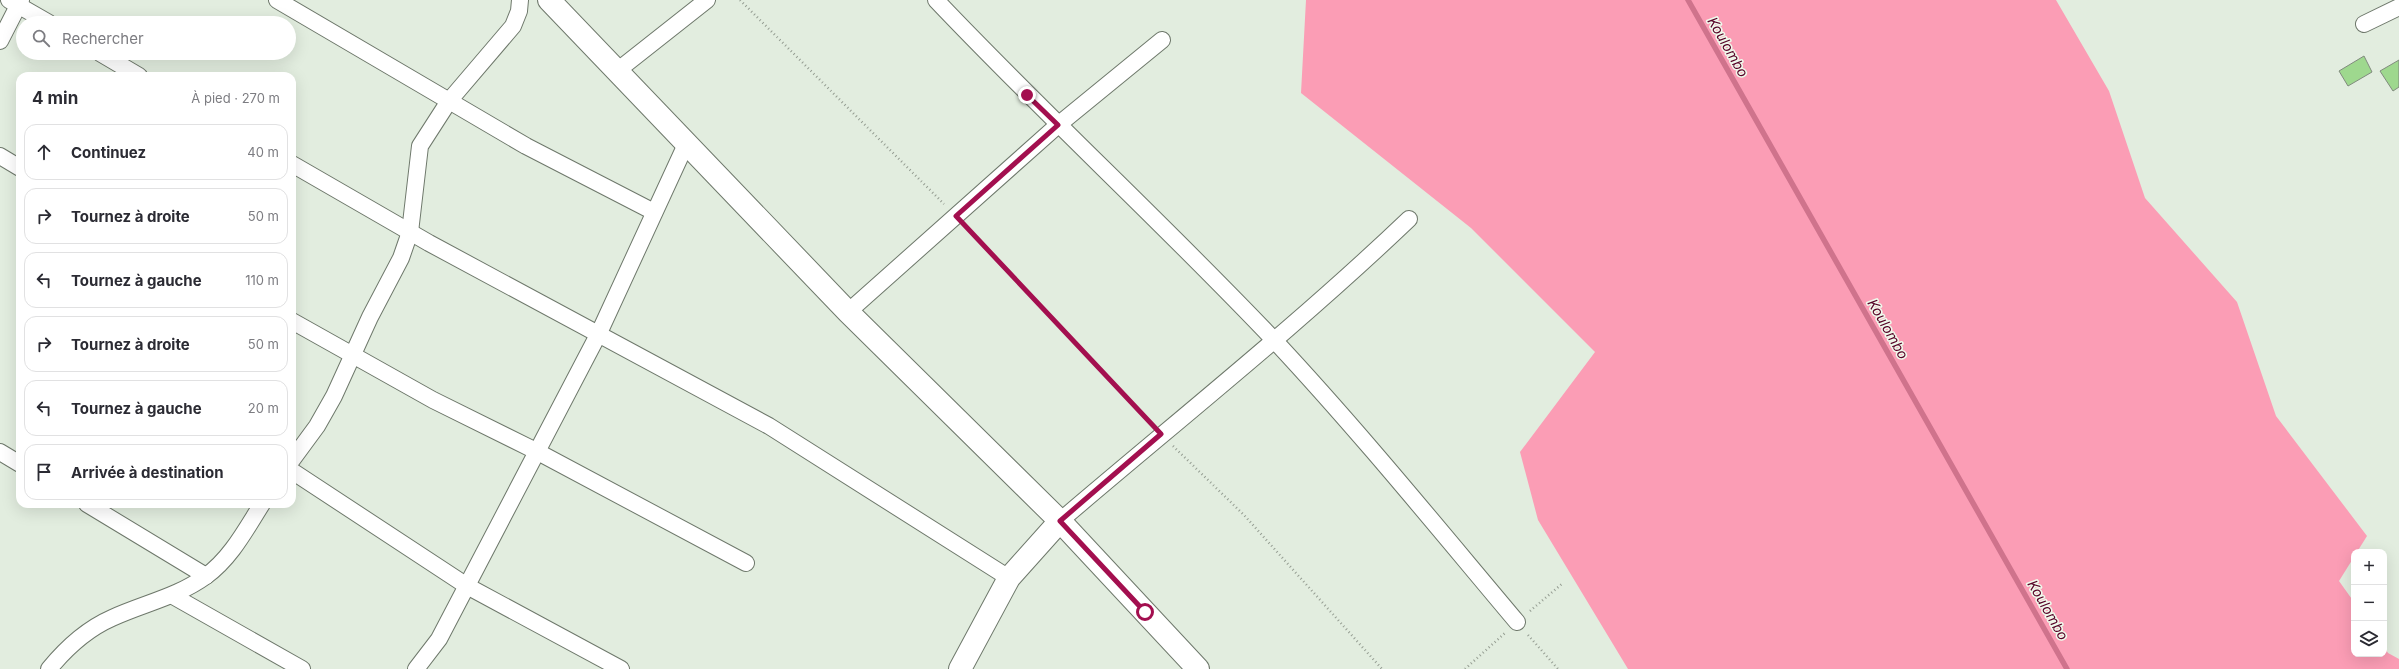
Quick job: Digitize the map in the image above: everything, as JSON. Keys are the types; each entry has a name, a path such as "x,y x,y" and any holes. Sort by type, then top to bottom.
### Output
{"street":[{"path":"277,0 526,146 654,212"},
{"path":"296,455 317,426 400,258 410,232 420,146 449,101 513,26 519,11 520,0"},
{"path":"549,0 687,142 848,312 1060,521 1198,669"},
{"path":"617,71 707,0"},
{"path":"936,0 1058,125 1152,216 1274,341 1390,470 1517,622"},
{"path":"0,41 16,2 38,16"},
{"path":"2364,24 2399,7"},
{"path":"848,312 1058,125 1162,40"},
{"path":"112,60 132,72"},
{"path":"416,669 440,639 536,451 599,333 687,142"},
{"path":"0,156 16,166"},
{"path":"296,166 410,232 769,426 1009,578"},
{"path":"960,669 1009,578 1060,521 1161,434 1274,341 1365,261 1410,219"},
{"path":"296,323 433,400 536,451 746,563"},
{"path":"0,452 16,462"},
{"path":"296,474 467,586 621,669"},
{"path":"93,508 206,576"},
{"path":"49,669 83,634 112,618 173,596 206,576 233,548 259,508"},
{"path":"173,596 302,669"}],"path":[{"path":"740,0 956,216 1161,434 1244,515 1382,669"},
{"path":"1517,622 1558,669"}],"shaded area":[{"path":"1306,0 2056,0 2109,91 2145,198 2237,302 2276,416 2367,536 2359,549 2351,549 2351,562 2339,581 2351,598 2351,657 2387,657 2387,652 2399,659 2399,669 1628,669 1538,520 1520,452 1595,352 1471,228 1301,93"}],"building":[{"path":"2364,56 2372,72 2348,86 2339,71"},
{"path":"2399,60 2399,87 2393,91 2380,71"}],"waterway":[{"name":"Koulombo","path":"1688,0 2067,669"}],"route":[{"path":"1027,95 1058,125 956,216 1161,434 1060,521 1145,612"}]}
